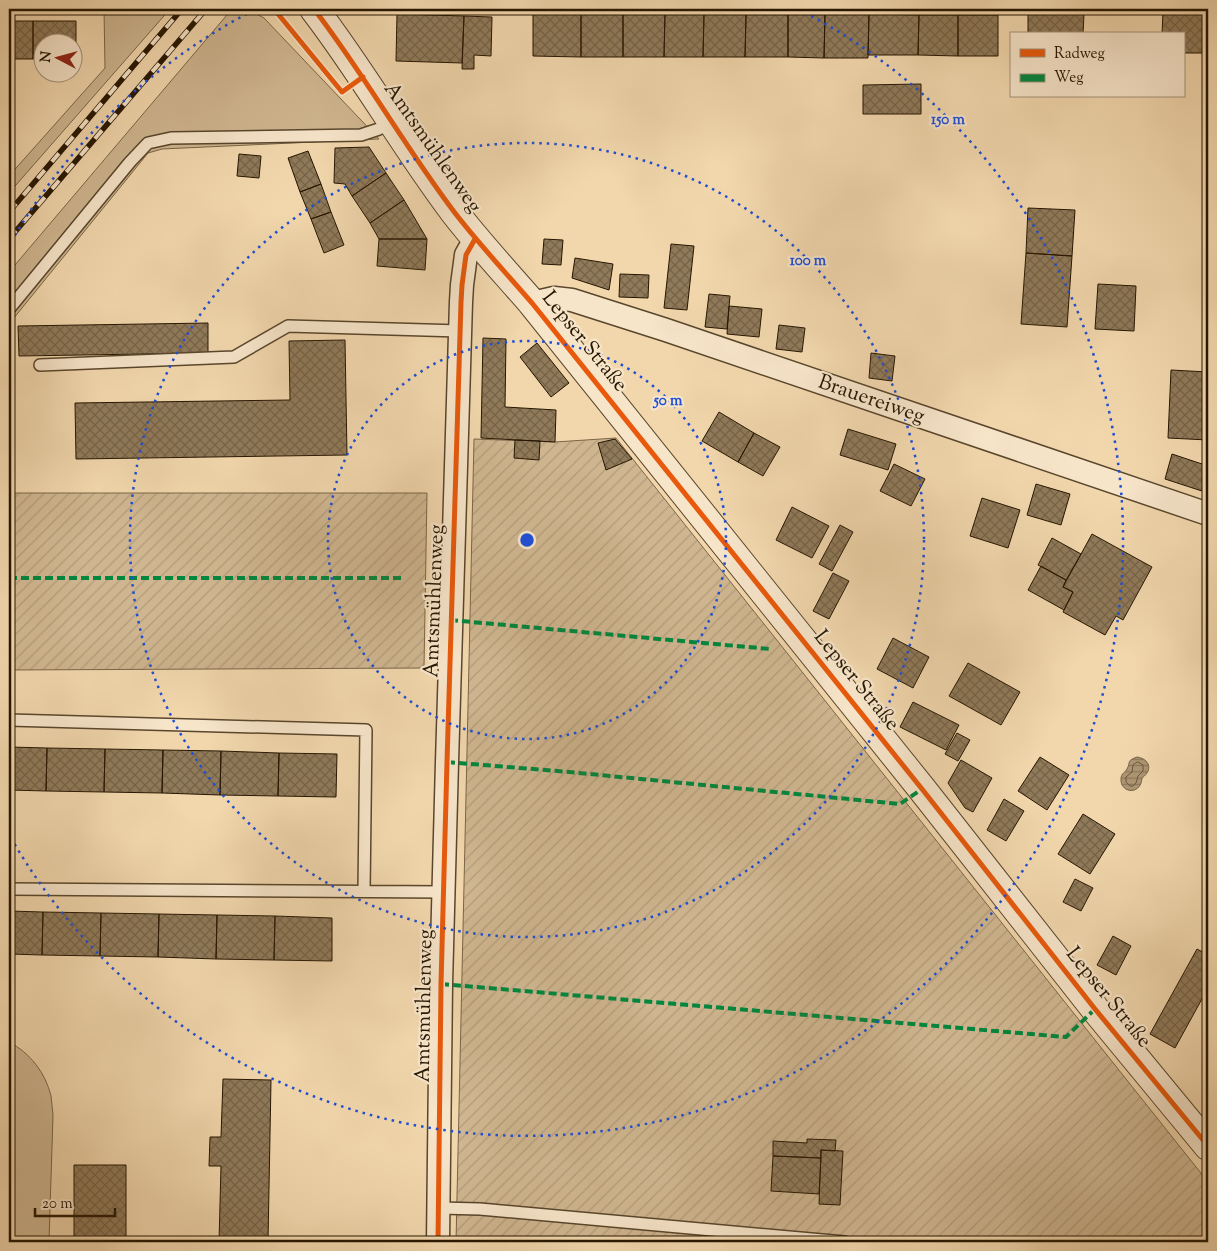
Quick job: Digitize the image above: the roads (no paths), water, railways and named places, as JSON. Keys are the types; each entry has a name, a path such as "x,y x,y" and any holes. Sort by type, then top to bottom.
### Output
{"street":[{"name":"Amtsmühlenweg","path":"318,10 454,212 475,239 466,254 462,285 460,331 444,892 438,1242"},
{"name":"Lepser Straße","path":"475,239 532,303 916,781 1088,1001 1208,1146"},
{"name":"Brauereiweg","path":"532,303 554,298 572,300 1208,514"}],"lane":[{"path":"9,309 130,162 148,143 171,138 361,135 392,121"},
{"path":"40,365 234,357 288,326 460,331"},
{"path":"9,720 366,730 364,892"},
{"path":"9,889 444,892"},
{"path":"439,1208 480,1209 846,1242"}],"water":[{"path":"1137,757 1147,762 1148,772 1142,778 1138,788 1127,790 1122,784 1121,777 1130,761"}],"railway":[{"path":"9,212 182,9"},
{"path":"9,239 206,9"}]}
